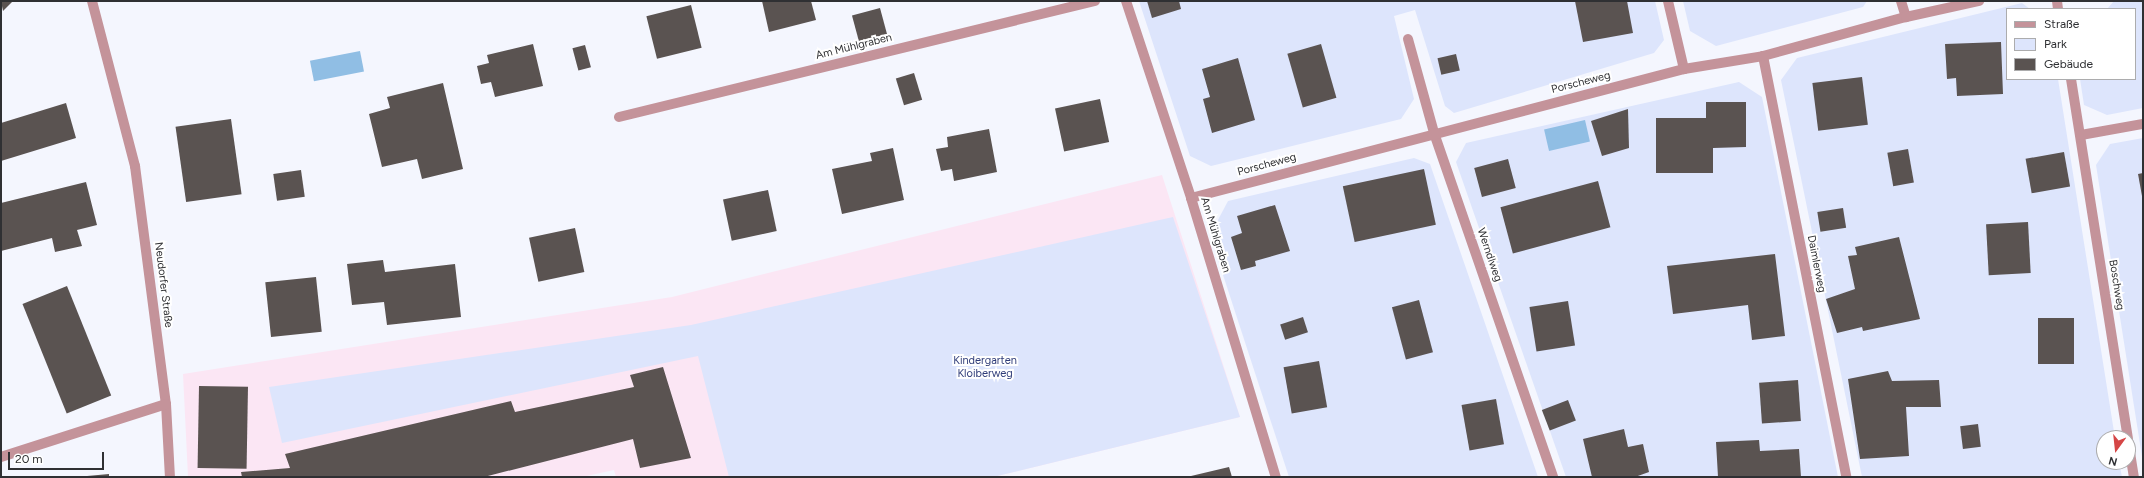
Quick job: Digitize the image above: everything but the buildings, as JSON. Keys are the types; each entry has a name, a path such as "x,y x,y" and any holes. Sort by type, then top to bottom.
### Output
{"street":[{"name":"Neudorfer Straße","path":"92,1 135,166 166,404 170,477"},
{"name":"Am Mühlgraben","path":"619,117 1095,1"},
{"name":"Am Mühlgraben","path":"1126,1 1191,198 1276,477"},
{"path":"1668,1 1684,69"},
{"path":"1901,1 1906,17"},
{"name":"Porscheweg","path":"1191,198 1434,133 1684,69 1763,56 1906,17 1979,1"},
{"name":"Werndlweg","path":"1408,39 1434,133 1553,477"},
{"name":"Daimlerweg","path":"1763,56 1846,477"},
{"name":"Boschweg","path":"2071,80 2127,430"},
{"path":"2081,135 2143,124"},
{"path":"1,457 166,404"}],"shaded area":[{"name":"Kindergarten Kloiberweg","path":"1162,175 1240,417 993,477 616,477 614,470 582,477 188,477 183,374 672,297"}],"green space":[{"path":"1139,1 1655,1 1664,40 1654,53 1454,113 1445,106 1415,10 1394,16 1414,99 1401,119 1211,166 1190,156"},
{"path":"1683,1 1867,1 1863,7 1716,46 1690,31"},
{"path":"2114,1 2143,1 2143,108 2107,115 2084,105 2080,80 2136,80 2136,8 2108,8"},
{"path":"2022,3 2029,8 2006,8 2006,80 2058,80 2114,430 2096,430 2096,470 2121,470 2122,477 1862,477 1781,80 1797,58"},
{"path":"1739,82 1762,97 1838,477 1566,477 1456,162 1466,143"},
{"path":"2143,138 2143,463 2096,165 2110,144"},
{"path":"1414,158 1430,164 1538,477 1289,477 1210,235 1228,201"},
{"name":"Kindergarten Kloiberweg","path":"1173,217 1240,417 993,477 729,477 698,356 282,443 269,387 691,325"}],"water":[{"path":"360,51 364,72 314,81 310,61"},
{"path":"1585,120 1590,141 1549,151 1544,129"}]}
